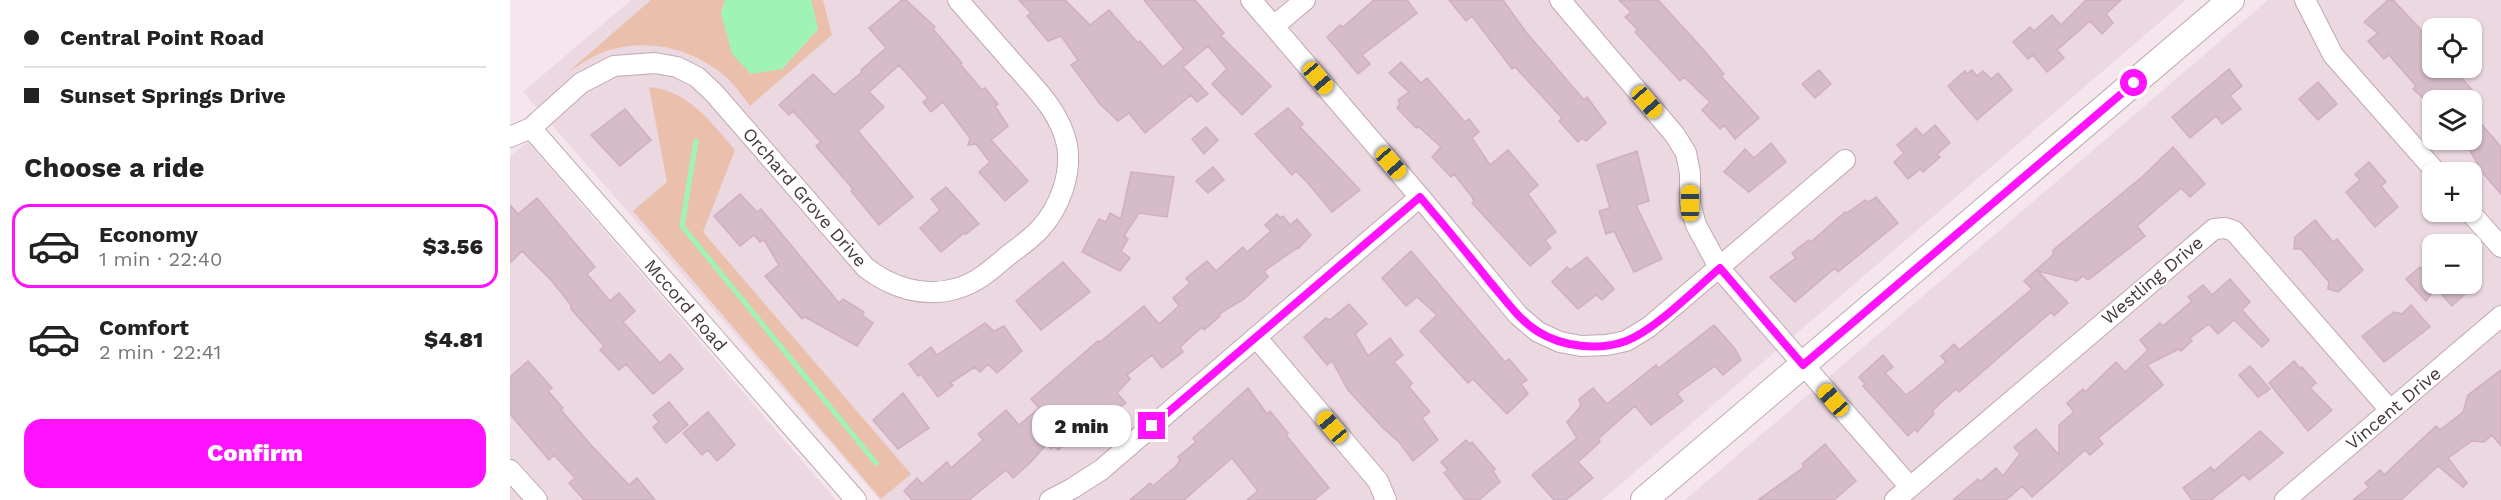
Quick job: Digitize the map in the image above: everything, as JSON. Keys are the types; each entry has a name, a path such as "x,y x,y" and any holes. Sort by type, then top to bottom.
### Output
{"street":[{"name":"Orchard Grove Drive","path":"531,128 581,83 614,66 655,63 677,67 697,77 714,93 866,268 883,281 906,290 931,292 955,290 979,279 1040,229 1056,206 1064,187 1068,167 1063,128 1049,105 958,0"},
{"path":"1251,0 1518,315 1538,332 1560,342 1581,346 1607,345 1626,341 1649,327 1845,160"},
{"path":"1274,27 1305,0"},
{"path":"1560,0 1676,135 1686,153 1690,203 1696,225 1720,268 1803,365 1902,494"},
{"path":"1644,500 2231,0"},
{"path":"2305,0 2333,55 2427,162"},
{"path":"510,137 531,128"},
{"name":"Mccord Road","path":"531,128 856,500"},
{"path":"1050,500 1101,470 1420,197"},
{"path":"2479,222 2501,247"},
{"name":"Westling Drive","path":"1902,494 2214,229 2225,228 2234,231 2390,410"},
{"name":"Vincent Drive","path":"2285,500 2501,316"},
{"path":"1256,337 1378,481 1386,500"},
{"path":"510,470 537,500"}],"shaded area":[{"path":"631,0 2186,0 1602,500 880,500 523,92"},
{"path":"651,0 725,0 721,13 782,69 818,29 811,0 823,0 832,35 750,106 736,87 713,67 700,59 671,48 640,45 609,50 568,72"},
{"path":"725,0 811,0 818,29 782,69 751,74 732,54 721,13"},
{"path":"2268,0 2501,0 2501,500 1685,500"},
{"path":"649,87 676,94 698,109 735,150 703,232 911,474 881,499 633,211 667,182"},
{"path":"528,142 836,500 510,500 510,156"}],"building":[{"path":"902,0 906,0 935,27 933,29 962,63 960,64 982,90 985,88 998,104 995,106 1008,126 991,140 1028,181 1005,201 979,172 990,162 976,144 968,145 970,138 943,102 931,112 923,102 928,98 899,65 869,92 884,107 858,131 913,197 879,225 851,191 853,189 816,146 821,142 793,111 789,115 779,105 813,74 834,95 862,72 861,70 886,48 869,28"},
{"path":"1019,0 1065,0 1090,25 1109,10 1163,67 1184,49 1144,0 1195,0 1224,33 1221,36 1271,86 1242,115 1212,84 1227,69 1208,46 1183,67 1208,94 1197,102 1191,95 1145,133 1129,113 1118,121 1100,104 1071,65 1078,60 1061,36 1048,41 1027,16 1031,13"},
{"path":"1374,0 1407,0 1417,13 1362,55 1370,64 1358,74 1327,37 1340,25 1343,27"},
{"path":"1449,0 1503,0 1526,32 1584,100 1587,97 1606,123 1586,141 1582,138 1578,142 1559,121 1562,118 1515,67 1512,69 1472,16 1466,21"},
{"path":"1619,0 1658,0 1702,48 1724,74 1721,76 1759,118 1735,139 1724,125 1720,129 1702,110 1710,102 1684,77 1680,81 1635,32 1638,30 1625,17 1631,12"},
{"path":"2086,0 2121,0 2106,14 2113,23 2102,34 2090,21 2057,50 2064,58 2047,72 2033,55 2028,59 2013,42 2030,27 2034,31 2052,15 2061,25"},
{"path":"2388,0 2393,0 2422,31 2422,78 2462,78 2472,90 2422,90 2422,97 2413,89 2416,86 2389,55 2384,59 2368,41 2378,33 2364,22"},
{"path":"1401,62 1421,83 1427,78 1465,122 1469,119 1479,132 1472,138 1490,165 1508,150 1538,185 1528,194 1556,232 1545,240 1551,248 1530,266 1472,203 1474,202 1472,197 1454,174 1451,177 1432,157 1441,147 1419,127 1416,128 1397,108 1400,104 1398,100 1409,92 1389,73"},
{"path":"2229,69 2242,86 2230,96 2241,109 2222,124 2216,116 2190,138 2172,117"},
{"path":"1819,70 1831,84 1815,98 1802,84"},
{"path":"1972,70 1977,76 1983,71 1991,79 1998,73 2012,90 1977,120 1948,86 1965,71 1967,74"},
{"path":"2318,82 2337,104 2318,120 2299,99"},
{"path":"1288,108 1303,124 1300,127 1360,190 1332,212 1307,182 1296,171 1292,175 1255,134"},
{"path":"625,109 651,140 620,166 591,135"},
{"path":"1935,125 1950,143 1937,154 1940,157 1923,172 1920,169 1908,179 1894,162 1904,153 1897,145 1916,128 1923,136"},
{"path":"2482,125 2501,147 2501,194 2482,172 2482,162 2476,162 2470,150 2482,150"},
{"path":"1206,127 1218,140 1204,154 1192,139"},
{"path":"1771,143 1786,162 1749,192 1724,172 1745,149 1754,158"},
{"path":"2173,147 2205,184 2190,197 2181,188 2137,226 2145,236 2088,280 2083,276 2077,281 2038,271 2068,303 2054,316 2051,312 1959,392 1956,389 1932,411 1934,414 1917,432 1915,429 1908,436 1863,386 1865,384 1859,377 1883,355 1893,367 1885,373 1906,395 1913,390 1946,362 1941,356 1954,344 1959,350 2032,289 2024,281 2053,255 2053,250 2142,177"},
{"path":"1637,151 1649,201 1636,205 1662,259 1634,272 1614,231 1606,234 1599,211 1610,208 1597,165"},
{"path":"2369,162 2386,182 2381,186 2398,207 2375,227 2346,192 2360,180 2355,174"},
{"path":"1213,167 1224,180 1208,193 1196,181"},
{"path":"1131,172 1174,177 1167,217 1139,213 1124,236 1128,239 1121,251 1130,258 1120,271 1082,252 1099,219 1106,222 1110,213 1121,219"},
{"path":"946,187 979,224 941,252 920,228 940,210 931,199"},
{"path":"740,194 757,212 761,209 839,303 843,299 864,312 862,315 873,323 857,346 805,317 802,319 765,276 779,265 764,240 760,242 754,235 740,246 714,216"},
{"path":"1876,197 1898,223 1838,272 1835,268 1795,302 1770,277 1796,258 1792,253 1809,240 1811,242 1845,212 1847,213 1865,200 1869,202"},
{"path":"537,198 595,267 587,274 610,301 619,293 635,311 623,322 660,363 670,354 683,369 653,394 626,364 619,370 600,350 604,346 571,309 571,305 551,280 522,251 510,263 510,205 518,214"},
{"path":"1277,214 1280,218 1283,216 1290,225 1297,219 1311,235 1298,249 1264,271 1268,277 1244,299 1219,314 1220,316 1204,330 1202,327 1180,347 1183,352 1162,368 1152,355 1127,375 1130,379 1117,393 1126,403 1096,421 1058,450 1054,446 1051,449 1047,444 1013,478 1006,470 969,500 912,500 904,491 917,478 922,484 947,462 951,468 983,440 978,434 1006,410 1019,425 1039,408 1031,399 1098,341 1100,342 1144,306 1159,324 1179,306 1173,298 1190,283 1186,278 1207,261 1216,271 1243,247 1247,252 1271,231 1265,225"},
{"path":"2315,220 2333,242 2337,239 2363,270 2338,292 2328,289 2329,282 2301,249 2294,249 2295,237"},
{"path":"1411,251 1505,362 1509,359 1527,380 1521,384 1528,394 1507,414 1473,379 1468,383 1420,331 1437,315 1417,297 1406,306 1382,278"},
{"path":"1587,257 1614,289 1602,300 1596,295 1578,309 1552,282 1567,267 1570,270"},
{"path":"1063,262 1090,292 1041,330 1016,301"},
{"path":"2420,267 2422,270 2422,294 2431,294 2426,301 2406,279"},
{"path":"2230,279 2250,302 2242,310 2269,340 2262,347 2234,320 2218,334 2209,324 2190,338 2192,341 2181,351 2179,349 2147,365 2163,385 2098,438 2103,444 2090,455 2085,450 2032,497 2022,486 2006,500 1953,500 1978,479 1980,482 1996,468 2003,476 2020,454 2014,447 2036,429 2059,455 2059,425 2074,412 2067,403 2083,389 2085,392 2116,362 2125,372 2148,350 2140,340 2160,323 2163,326 2192,301 2188,297 2203,285 2212,295"},
{"path":"2441,294 2465,294 2452,306"},
{"path":"1349,304 1367,324 1355,334 1368,356 1390,338 1403,355 1394,362 1412,383 1409,387 1430,412 1422,418 1438,440 1413,461 1399,442 1348,390 1332,361 1327,365 1304,337 1326,318 1330,320"},
{"path":"2411,305 2430,327 2384,362 2362,336 2394,312 2402,314"},
{"path":"985,323 994,331 1004,326 1022,351 997,373 988,364 980,372 975,367 950,383 953,385 938,397 921,374 918,376 909,364 931,347 937,355"},
{"path":"1714,325 1735,349 1741,360 1723,375 1715,366 1680,391 1677,394 1683,401 1651,425 1635,406 1598,439 1600,442 1578,462 1593,478 1566,500 1554,500 1532,475 1577,438 1567,422 1581,406 1579,399 1593,388 1607,404 1656,365 1659,368"},
{"path":"528,361 552,388 548,391 590,444 629,485 637,478 655,500 584,500 569,483 575,478 554,455 549,460 510,414 510,377"},
{"path":"2294,361 2316,383 2310,388 2332,410 2308,431 2269,383"},
{"path":"2250,366 2270,389 2258,397 2239,375"},
{"path":"2501,370 2501,446 2492,435 2484,442 2472,441 2448,458 2467,483 2463,487 2438,466 2401,500 2353,500 2369,487 2365,483 2380,470 2384,475 2436,426 2440,430 2463,412 2468,395"},
{"path":"1248,388 1267,414 1270,411 1288,433 1286,435 1329,488 1314,500 1247,500 1258,491 1232,458 1184,500 1130,500 1150,483 1153,486 1176,466 1180,460 1178,457 1196,442 1193,438"},
{"path":"903,393 929,428 898,449 873,420"},
{"path":"669,402 688,425 666,443 653,427 659,422 653,415"},
{"path":"708,412 735,445 717,461 708,450 702,455 683,433"},
{"path":"2260,431 2283,453 2249,480 2244,474 2211,500 2192,500 2183,488 2211,467 2214,471"},
{"path":"1466,440 1470,444 1472,442 1495,469 1493,471 1500,482 1479,500 1465,500 1444,473 1448,470 1441,462"},
{"path":"1825,444 1856,481 1834,500 1758,500 1804,467 1802,464"}],"waterway":[{"path":"696,141 682,226 876,463"}],"route":[{"path":"1152,426 1420,197 1518,315 1538,332 1560,342 1581,346 1607,345 1626,341 1649,327 1720,268 1803,365 2134,83"}]}
